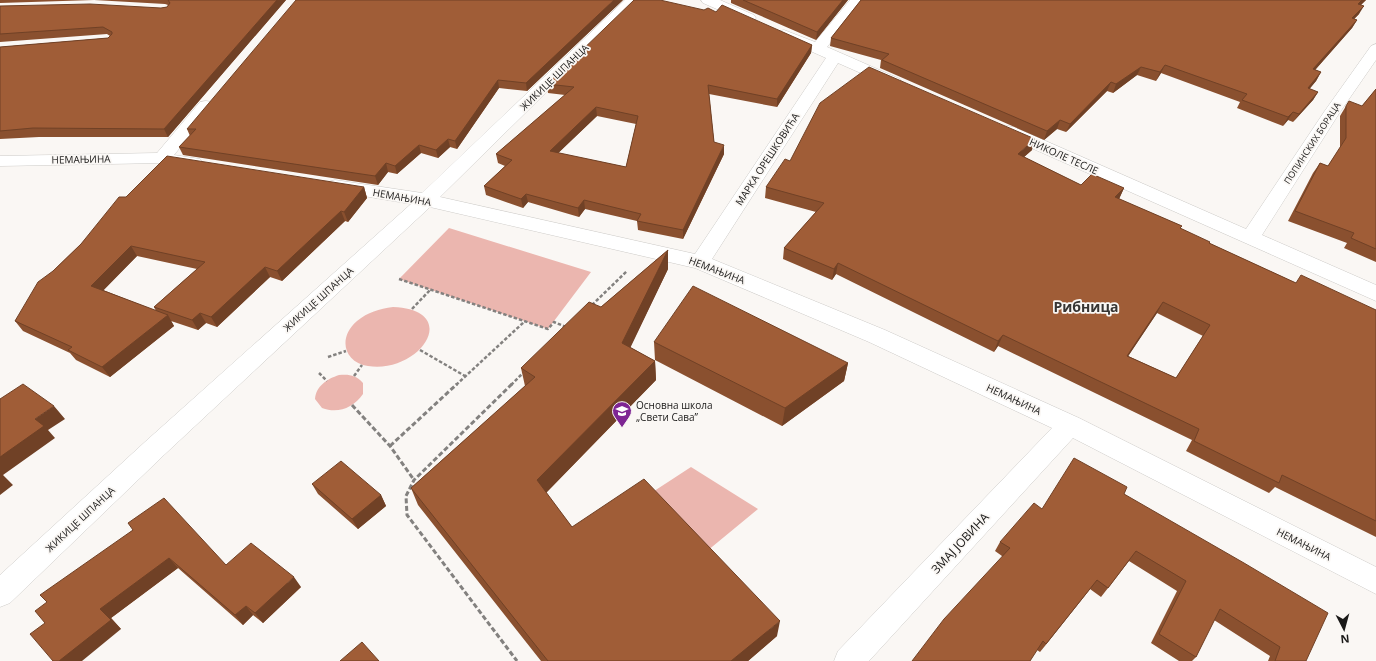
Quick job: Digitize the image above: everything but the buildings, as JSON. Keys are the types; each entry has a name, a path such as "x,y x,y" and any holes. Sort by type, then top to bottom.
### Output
{"street":[{"name":"ЖИКИЦЕ ШПАНЦА","path":"0,594 169,435 426,200 633,0"},
{"path":"708,0 908,88"},
{"path":"818,48 857,0"},
{"name":"ПОПИНСКИХ БОРАЦА","path":"1250,238 1332,112 1376,49"},
{"name":"МАРКА ОРЕШКОВИЋА","path":"700,262 835,56"},
{"path":"162,158 218,92"},
{"name":"НИКОЛЕ ТЕСЛЕ","path":"995,126 1376,294"},
{"name":"НЕМАЊИНА","path":"0,160 162,158 217,167"},
{"name":"НЕМАЊИНА","path":"317,183 426,200 700,262 877,336 1070,425 1376,581"},
{"name":"ЗМАЈ ЈОВИНА","path":"849,661 1070,425"}],"path":[{"path":"592,306 648,250"},
{"path":"399,279 548,329 554,322 569,328 563,334"},
{"path":"412,309 430,290"},
{"path":"390,446 524,322"},
{"path":"420,350 465,376"},
{"path":"328,357 346,351"},
{"path":"354,376 362,365"},
{"path":"517,661 408,515 406,496 414,480 530,366"},
{"path":"319,373 327,381"},
{"path":"352,406 390,446 414,480"}],"shaded area":[{"path":"449,228 591,272 548,329 399,279"},
{"path":"393,307 414,311 426,319 430,329 426,341 417,352 404,361 387,366 368,366 353,360 346,348 347,334 351,327 361,318 370,313"},
{"path":"339,375 358,378 363,383 363,394 355,403 345,408 339,410 328,410 322,408 315,399 317,390 326,381"},
{"path":"691,467 758,509 701,556 645,497"}],"place":[{"name":"Основна школа „Свети Сава”","path":"622,428"}],"district":[{"name":"Рибница","path":"1086,306"}]}
